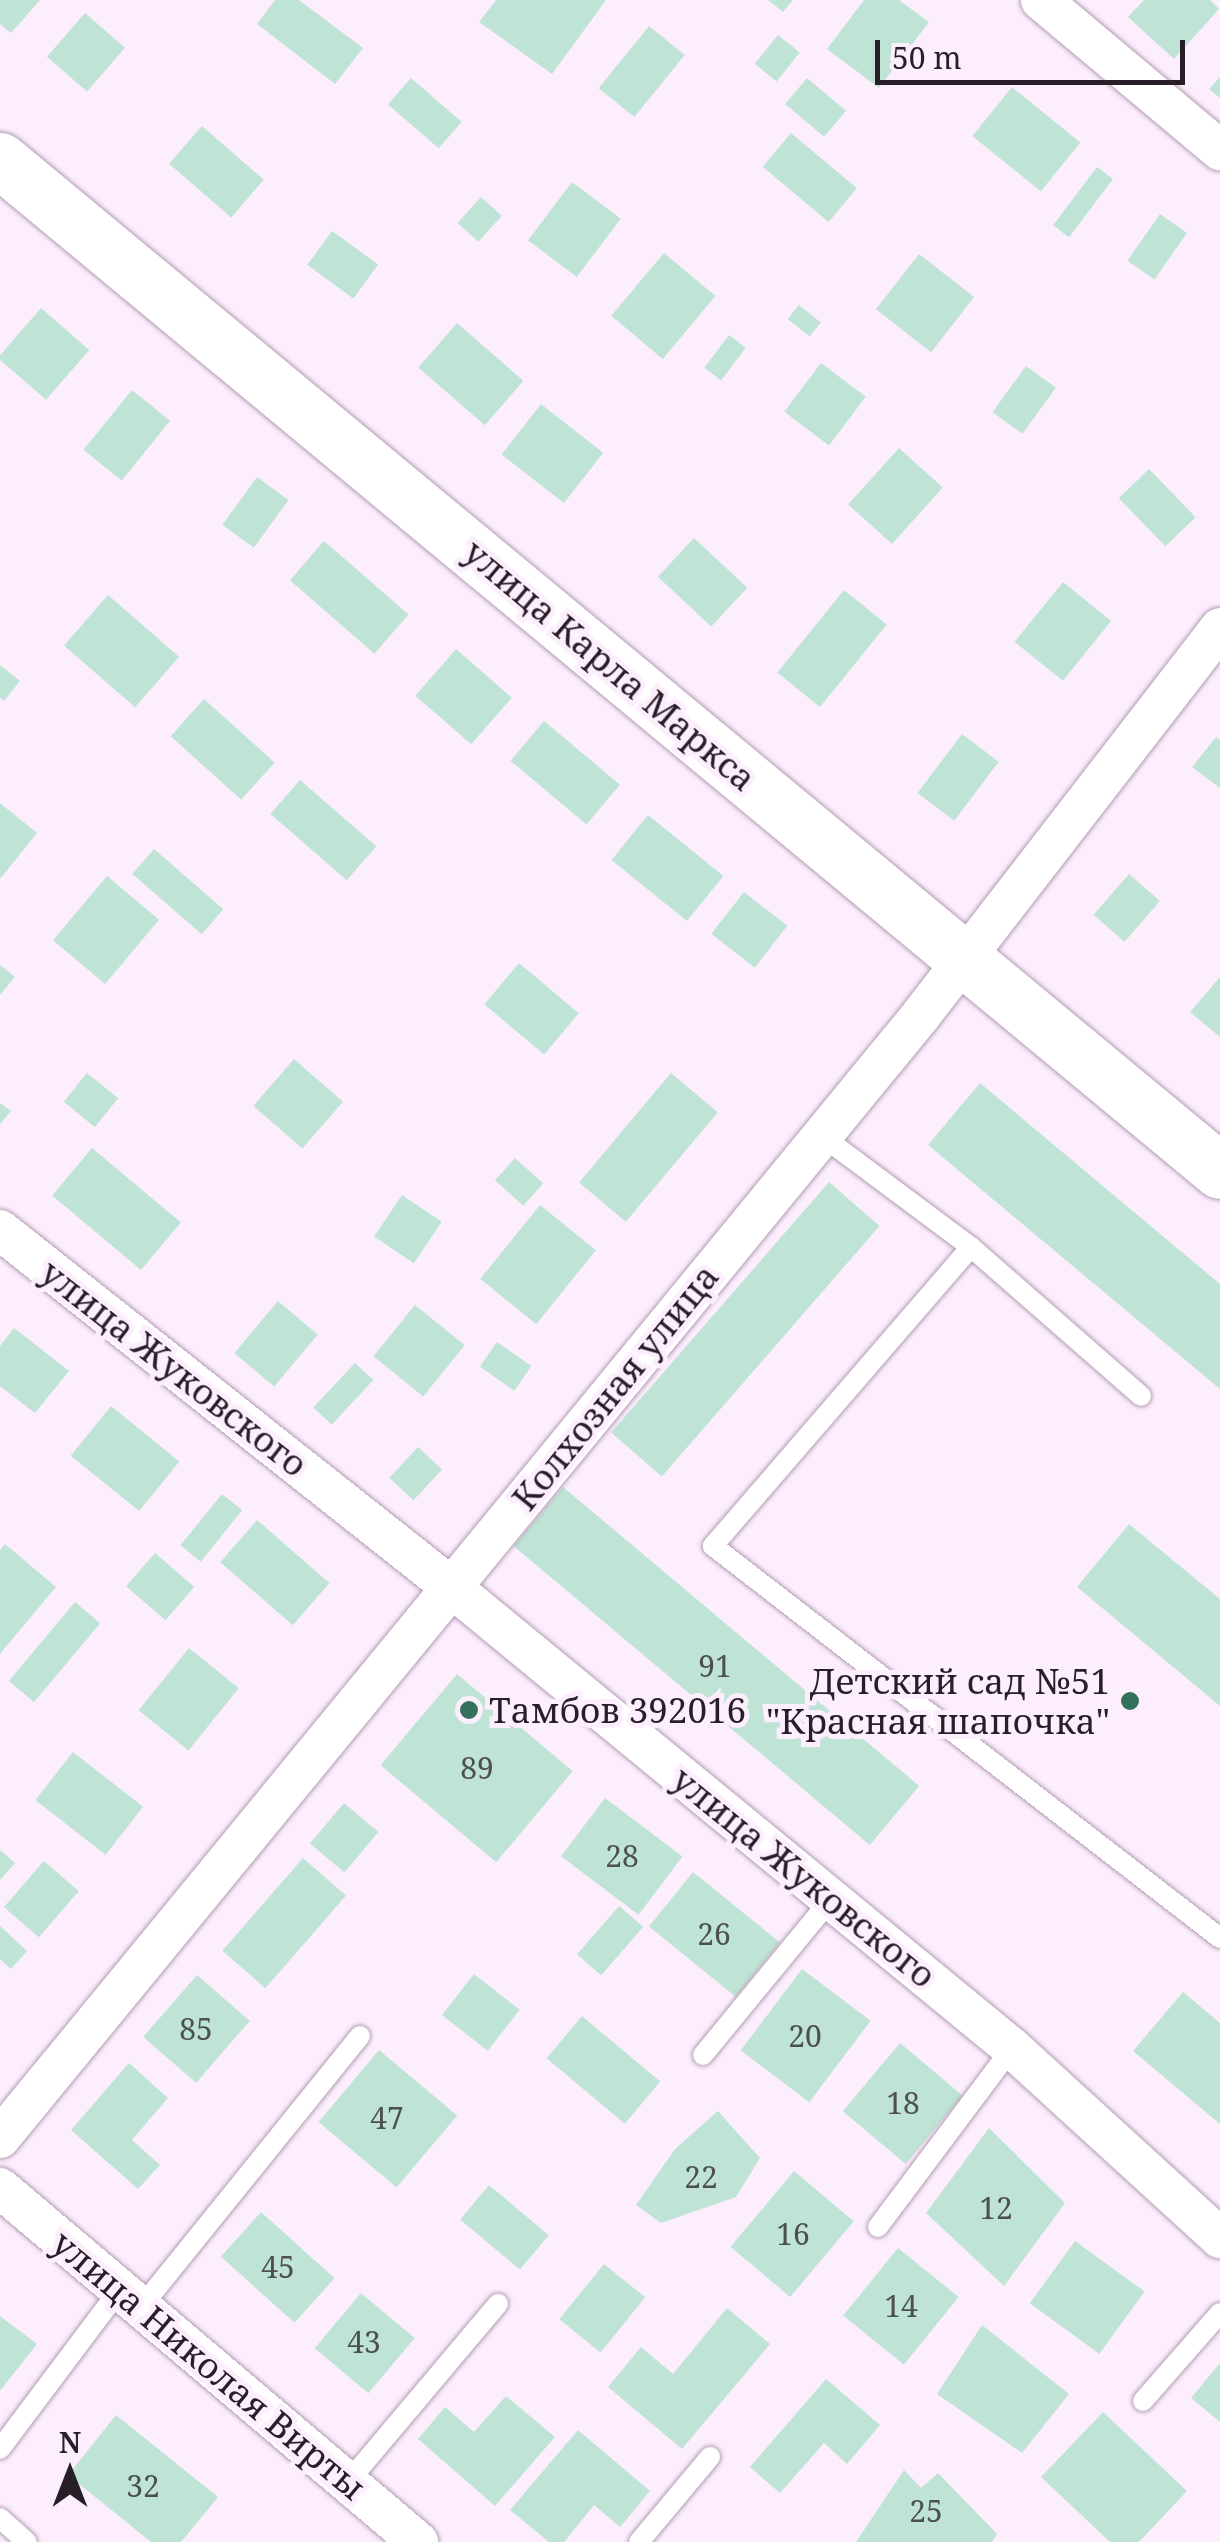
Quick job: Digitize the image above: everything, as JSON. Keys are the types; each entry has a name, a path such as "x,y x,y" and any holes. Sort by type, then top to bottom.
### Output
{"main road":[{"name":"улица Карла Маркса","path":"0,160 1220,1171"}],"street":[{"path":"1040,0 1220,150"},
{"name":"Колхозная улица","path":"0,2138 965,960 1220,628"},
{"name":"улица Жуковского","path":"0,1230 451,1587 1012,2048 1220,2238"},
{"name":"улица Николая Вирты","path":"0,2188 418,2542"}],"lane":[{"path":"822,1136 971,1247 1141,1396"},
{"path":"971,1247 713,1546 1220,1938"},
{"path":"703,2055 831,1900"},
{"path":"0,2449 360,2036"},
{"path":"878,2227 1012,2048"},
{"path":"348,2482 498,2304"},
{"path":"1142,2400 1220,2312"},
{"path":"639,2542 710,2457"},
{"path":"0,2518 27,2542"}],"building":[{"path":"0,0 40,0 11,33 0,24"},
{"path":"275,0 299,0 363,48 335,84 257,24"},
{"path":"496,0 606,0 552,74 479,22"},
{"path":"768,0 793,0 783,12"},
{"path":"864,0 899,0 929,22 879,88 827,49"},
{"path":"1144,0 1210,0 1219,9 1174,59 1128,17"},
{"path":"85,13 125,48 87,92 47,57"},
{"path":"649,26 685,55 634,117 599,88"},
{"path":"778,35 800,53 776,81 755,64"},
{"path":"1220,77 1220,98 1209,89"},
{"path":"411,78 462,122 439,148 388,104"},
{"path":"807,78 846,111 824,137 785,104"},
{"path":"1012,87 1080,142 1041,191 972,136"},
{"path":"202,126 264,180 231,218 169,164"},
{"path":"791,133 857,188 829,222 763,167"},
{"path":"1097,167 1113,179 1069,237 1053,225"},
{"path":"572,182 621,219 577,277 528,240"},
{"path":"481,197 502,216 478,242 458,223"},
{"path":"1160,214 1187,233 1154,280 1127,261"},
{"path":"332,231 378,265 353,298 307,265"},
{"path":"664,253 715,296 663,359 611,316"},
{"path":"919,254 974,297 931,352 876,309"},
{"path":"799,305 821,323 809,337 788,319"},
{"path":"41,308 89,350 46,400 0,360"},
{"path":"457,323 523,381 485,425 418,368"},
{"path":"729,335 746,348 721,380 704,368"},
{"path":"821,363 866,397 829,445 784,412"},
{"path":"1026,366 1056,388 1022,434 992,412"},
{"path":"132,390 170,421 122,481 84,450"},
{"path":"541,404 603,453 564,503 502,454"},
{"path":"899,448 943,487 892,544 848,504"},
{"path":"1149,469 1196,517 1165,546 1119,498"},
{"path":"257,477 289,500 254,548 222,525"},
{"path":"694,538 747,588 711,627 658,577"},
{"path":"324,541 409,614 374,654 290,580"},
{"path":"1063,582 1111,621 1063,681 1015,642"},
{"path":"844,590 887,625 820,707 777,672"},
{"path":"108,595 179,657 135,707 64,646"},
{"path":"456,649 512,698 471,744 415,696"},
{"path":"0,665 20,681 4,701 0,697"},
{"path":"204,699 275,763 241,800 171,736"},
{"path":"544,721 620,785 586,824 511,761"},
{"path":"962,734 999,762 954,821 917,793"},
{"path":"1216,737 1220,740 1220,788 1192,767"},
{"path":"300,780 376,846 347,880 270,814"},
{"path":"0,803 37,833 0,879"},
{"path":"648,815 723,876 687,921 611,860"},
{"path":"154,849 223,909 202,934 132,874"},
{"path":"1129,874 1160,901 1125,942 1094,915"},
{"path":"107,876 159,920 105,984 53,940"},
{"path":"744,892 787,926 755,968 711,934"},
{"path":"519,963 579,1013 544,1055 484,1004"},
{"path":"0,965 15,977 0,995"},
{"path":"1220,977 1220,1037 1190,1012"},
{"path":"294,1059 343,1102 302,1148 253,1106"},
{"path":"87,1073 118,1098 95,1127 64,1102"},
{"path":"671,1073 718,1112 626,1222 579,1183"},
{"path":"980,1083 1220,1284 1220,1389 928,1145"},
{"path":"0,1103 11,1111 0,1124"},
{"path":"92,1148 181,1223 141,1270 52,1195"},
{"path":"515,1158 543,1183 523,1206 495,1180"},
{"path":"829,1182 880,1226 662,1477 611,1433"},
{"path":"402,1195 442,1222 414,1263 374,1236"},
{"path":"540,1205 596,1250 536,1324 480,1279"},
{"path":"278,1301 318,1334 274,1387 234,1353"},
{"path":"415,1305 465,1345 423,1397 373,1356"},
{"path":"14,1328 69,1371 35,1413 0,1386 0,1346"},
{"path":"497,1342 531,1366 514,1391 480,1367"},
{"path":"355,1363 373,1380 332,1425 313,1408"},
{"path":"111,1406 179,1461 139,1511 71,1456"},
{"path":"418,1447 442,1470 413,1500 389,1478"},
{"path":"563,1487 919,1786 870,1845 514,1546"},
{"path":"222,1494 242,1510 201,1562 180,1545"},
{"path":"257,1520 329,1583 293,1625 220,1562"},
{"path":"1129,1524 1220,1599 1220,1706 1077,1587"},
{"path":"5,1544 56,1587 0,1654 0,1550"},
{"path":"155,1553 194,1587 165,1620 126,1586"},
{"path":"75,1602 100,1623 34,1702 9,1681"},
{"path":"189,1648 239,1688 188,1750 139,1710"},
{"path":"457,1674 573,1771 496,1862 381,1765"},
{"path":"73,1752 143,1807 106,1855 35,1800"},
{"path":"605,1798 682,1856 639,1915 561,1856"},
{"path":"344,1803 378,1832 344,1873 310,1844"},
{"path":"0,1850 15,1863 0,1880"},
{"path":"303,1858 346,1895 265,1988 222,1951"},
{"path":"44,1861 79,1891 39,1937 4,1907"},
{"path":"693,1872 780,1942 736,1997 649,1926"},
{"path":"619,1906 643,1927 601,1975 577,1954"},
{"path":"0,1926 27,1951 11,1969 0,1959"},
{"path":"802,1969 871,2021 809,2102 741,2050"},
{"path":"474,1974 520,2010 488,2051 442,2015"},
{"path":"197,1975 250,2021 196,2083 143,2037"},
{"path":"1183,1992 1220,2023 1220,2124 1133,2051"},
{"path":"582,2016 660,2082 625,2124 547,2058"},
{"path":"900,2043 963,2096 906,2164 843,2111"},
{"path":"379,2050 457,2116 397,2188 319,2122"},
{"path":"129,2063 168,2098 132,2140 160,2165 138,2189 71,2130"},
{"path":"718,2111 760,2158 736,2197 661,2223 636,2205 675,2149"},
{"path":"989,2128 1065,2203 1004,2286 926,2213"},
{"path":"794,2171 854,2221 790,2297 730,2247"},
{"path":"489,2185 549,2235 520,2270 460,2219"},
{"path":"261,2212 335,2278 294,2323 221,2257"},
{"path":"1075,2241 1145,2292 1099,2354 1030,2303"},
{"path":"898,2248 959,2297 904,2365 843,2316"},
{"path":"604,2264 645,2297 601,2353 559,2319"},
{"path":"361,2293 415,2338 368,2393 315,2348"},
{"path":"727,2308 770,2344 682,2449 608,2387 641,2347 673,2374"},
{"path":"0,2316 37,2344 0,2391"},
{"path":"982,2325 1069,2394 1022,2453 937,2394"},
{"path":"1220,2363 1220,2422 1191,2398"},
{"path":"826,2379 880,2425 847,2464 824,2443 780,2493 750,2467"},
{"path":"506,2396 555,2437 495,2506 418,2439 445,2407 474,2432"},
{"path":"1103,2412 1187,2491 1139,2542 1110,2542 1041,2477"},
{"path":"116,2415 218,2497 181,2542 151,2542 68,2475"},
{"path":"578,2430 650,2491 620,2527 594,2505 564,2542 549,2542 510,2510"},
{"path":"904,2470 921,2488 938,2473 997,2534 992,2542 856,2542"}],"place":[{"name":"Детский сад №51 \"Красная шапочка\"","path":"1130,1701"},
{"name":"Тамбов 392016","path":"469,1710"}]}
